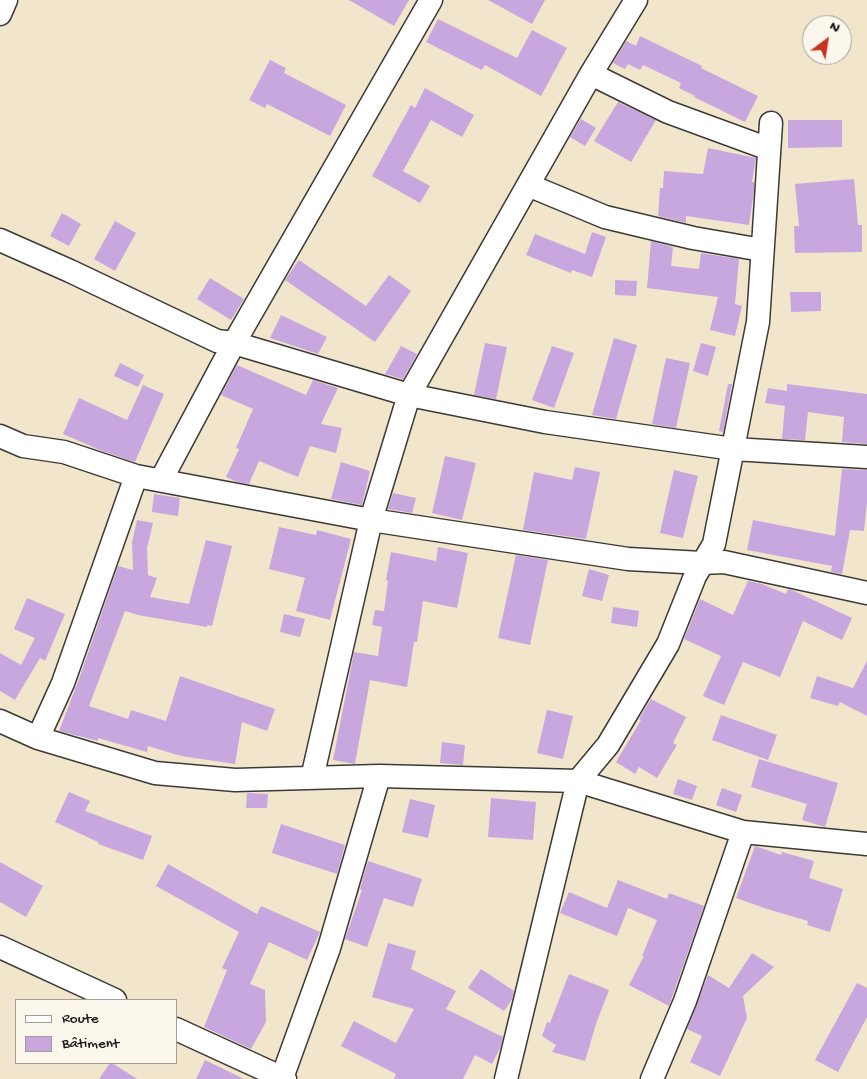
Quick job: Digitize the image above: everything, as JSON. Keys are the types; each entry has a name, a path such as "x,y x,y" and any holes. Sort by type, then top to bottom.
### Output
{"street":[{"path":"0,14 6,0"},
{"path":"161,480 234,343 431,0"},
{"path":"312,778 371,520 409,394 591,74 636,0"},
{"path":"591,74 668,112 769,149"},
{"path":"506,1079 578,781 608,745 668,644 695,576 714,544 758,322 771,123"},
{"path":"528,185 605,217 694,238 762,250"},
{"path":"0,240 217,341 234,343 409,394 544,422 733,449 867,457"},
{"path":"0,436 23,446 64,452 136,476 371,520 628,559 702,563 724,562 867,593"},
{"path":"38,738 63,683 136,476"},
{"path":"0,721 38,738 155,773 235,780 379,776 578,781 743,832 867,844"},
{"path":"178,1029 283,1078 329,948 379,776"},
{"path":"652,1079 685,1001 743,832"},
{"path":"0,947 113,999"}],"building":[{"path":"349,0 409,0 394,26"},
{"path":"488,0 545,0 532,24"},
{"path":"438,19 517,58 532,30 567,48 541,96 485,65 482,70 426,42"},
{"path":"640,36 758,96 745,122 694,97 679,88 681,83 643,65 640,70 628,64 625,69 613,63 626,41 636,46"},
{"path":"270,60 286,68 284,73 346,105 330,136 267,104 265,108 249,100"},
{"path":"425,88 474,115 462,137 431,120 403,171 430,186 420,203 372,176 411,105 415,108"},
{"path":"618,102 656,120 631,162 594,141"},
{"path":"581,119 596,128 585,146 570,137"},
{"path":"788,120 842,120 842,147 788,148"},
{"path":"708,148 756,158 749,225 686,216 686,223 658,216 660,188 663,188 664,171 703,174"},
{"path":"854,179 858,225 862,225 862,252 795,253 794,226 799,226 795,184"},
{"path":"62,213 81,224 69,246 50,236"},
{"path":"115,221 136,233 115,271 94,259"},
{"path":"592,232 606,237 592,277 572,270 571,273 526,255 535,234 585,254"},
{"path":"651,241 673,247 671,266 699,269 701,253 739,259 735,304 742,306 735,336 710,330 718,297 647,288"},
{"path":"299,260 366,306 389,275 411,291 375,342 285,280"},
{"path":"210,278 244,299 231,320 197,299"},
{"path":"615,280 637,281 636,296 615,295"},
{"path":"790,292 821,292 821,311 791,312"},
{"path":"281,315 327,337 318,354 270,338"},
{"path":"614,338 637,345 616,419 592,415"},
{"path":"485,343 507,347 496,399 474,395"},
{"path":"701,343 716,347 708,376 693,371"},
{"path":"401,346 417,354 403,379 385,374"},
{"path":"552,346 574,353 554,408 532,400"},
{"path":"666,358 690,363 676,428 652,424"},
{"path":"120,363 144,375 138,387 114,376"},
{"path":"237,365 306,395 313,380 338,388 321,424 342,428 336,453 310,446 298,477 259,461 249,484 237,482 226,477 239,449 236,448 253,409 221,395"},
{"path":"728,384 732,384 723,432 719,431"},
{"path":"787,384 867,394 867,444 842,442 844,417 808,412 805,440 782,439 785,406 765,403 768,388 787,391"},
{"path":"143,385 164,394 135,462 102,451 63,434 79,398 127,420"},
{"path":"445,456 476,463 462,520 432,513"},
{"path":"341,462 370,471 362,505 331,499"},
{"path":"575,467 600,472 586,539 523,530 534,472 572,480"},
{"path":"842,469 867,470 867,502 864,531 850,530 842,574 831,572 832,566 747,550 753,520 835,536"},
{"path":"674,470 698,476 683,538 660,533"},
{"path":"393,493 416,498 412,513 388,509"},
{"path":"154,494 180,498 178,516 152,512"},
{"path":"137,520 153,523 147,548 148,575 157,578 150,597 189,604 206,540 232,546 212,626 207,625 207,627 125,611 89,706 128,719 131,710 166,721 180,676 275,709 267,731 242,722 235,764 181,756 148,746 147,752 98,738 98,741 59,731 118,566 133,570 132,542"},
{"path":"279,527 316,535 317,530 351,539 330,620 296,611 305,578 269,569"},
{"path":"438,547 468,553 457,608 423,601 417,642 414,642 407,687 370,680 355,764 333,760 354,652 378,656 382,627 372,625 375,610 384,611 388,581 386,580 391,552 436,561"},
{"path":"516,555 548,560 530,645 498,638"},
{"path":"589,569 609,575 602,601 582,596"},
{"path":"748,581 762,584 786,594 788,589 794,591 852,618 842,640 803,621 780,677 743,662 724,705 703,696 721,656 684,639 700,599 733,615"},
{"path":"27,598 65,614 45,661 40,658 15,700 0,691 0,653 21,665 35,638 14,629"},
{"path":"613,607 639,611 637,627 611,623"},
{"path":"284,614 305,619 300,637 280,632"},
{"path":"867,661 867,716 840,702 838,706 810,698 817,676 853,688"},
{"path":"651,699 686,717 673,743 677,745 657,778 639,767 635,774 616,762"},
{"path":"547,710 573,716 563,759 537,753"},
{"path":"721,715 777,735 768,760 712,740"},
{"path":"442,742 465,745 463,765 440,763"},
{"path":"759,759 838,783 825,827 802,820 807,804 751,787"},
{"path":"678,779 697,786 692,800 673,794"},
{"path":"722,788 742,795 736,812 716,805"},
{"path":"69,792 90,801 85,811 152,836 143,860 98,844 98,842 55,822"},
{"path":"247,793 268,794 267,808 246,808"},
{"path":"491,798 536,802 533,840 488,837"},
{"path":"410,799 435,805 428,838 402,832"},
{"path":"281,824 345,845 337,874 272,853"},
{"path":"755,846 781,855 782,852 814,861 809,878 843,889 830,932 807,925 808,921 736,898"},
{"path":"368,861 422,879 413,907 384,898 367,947 345,939 362,890 360,889"},
{"path":"0,862 43,886 26,917 0,902"},
{"path":"168,864 257,914 261,906 320,932 307,960 269,942 250,984 265,990 266,1022 251,1049 204,1027 227,970 222,968 239,932 156,886"},
{"path":"618,880 667,899 669,893 704,906 669,1006 629,985 644,956 642,956 657,920 628,908 617,936 560,913 569,892 607,908"},
{"path":"388,943 416,951 411,969 456,991 446,1009 503,1037 501,1046 492,1064 475,1055 463,1079 394,1079 396,1074 341,1046 354,1021 396,1043 414,1009 372,997"},
{"path":"752,953 774,967 743,996 747,1018 720,1076 690,1062 702,1036 687,1029 708,975 729,988"},
{"path":"481,969 514,991 512,999 504,1011 468,988"},
{"path":"569,974 609,990 585,1061 552,1052 556,1045 542,1036 547,1022 550,1023"},
{"path":"857,983 867,988 867,1017 838,1072 815,1060"},
{"path":"205,1060 244,1079 196,1079"},
{"path":"109,1064 114,1064 137,1079 99,1079"}]}
